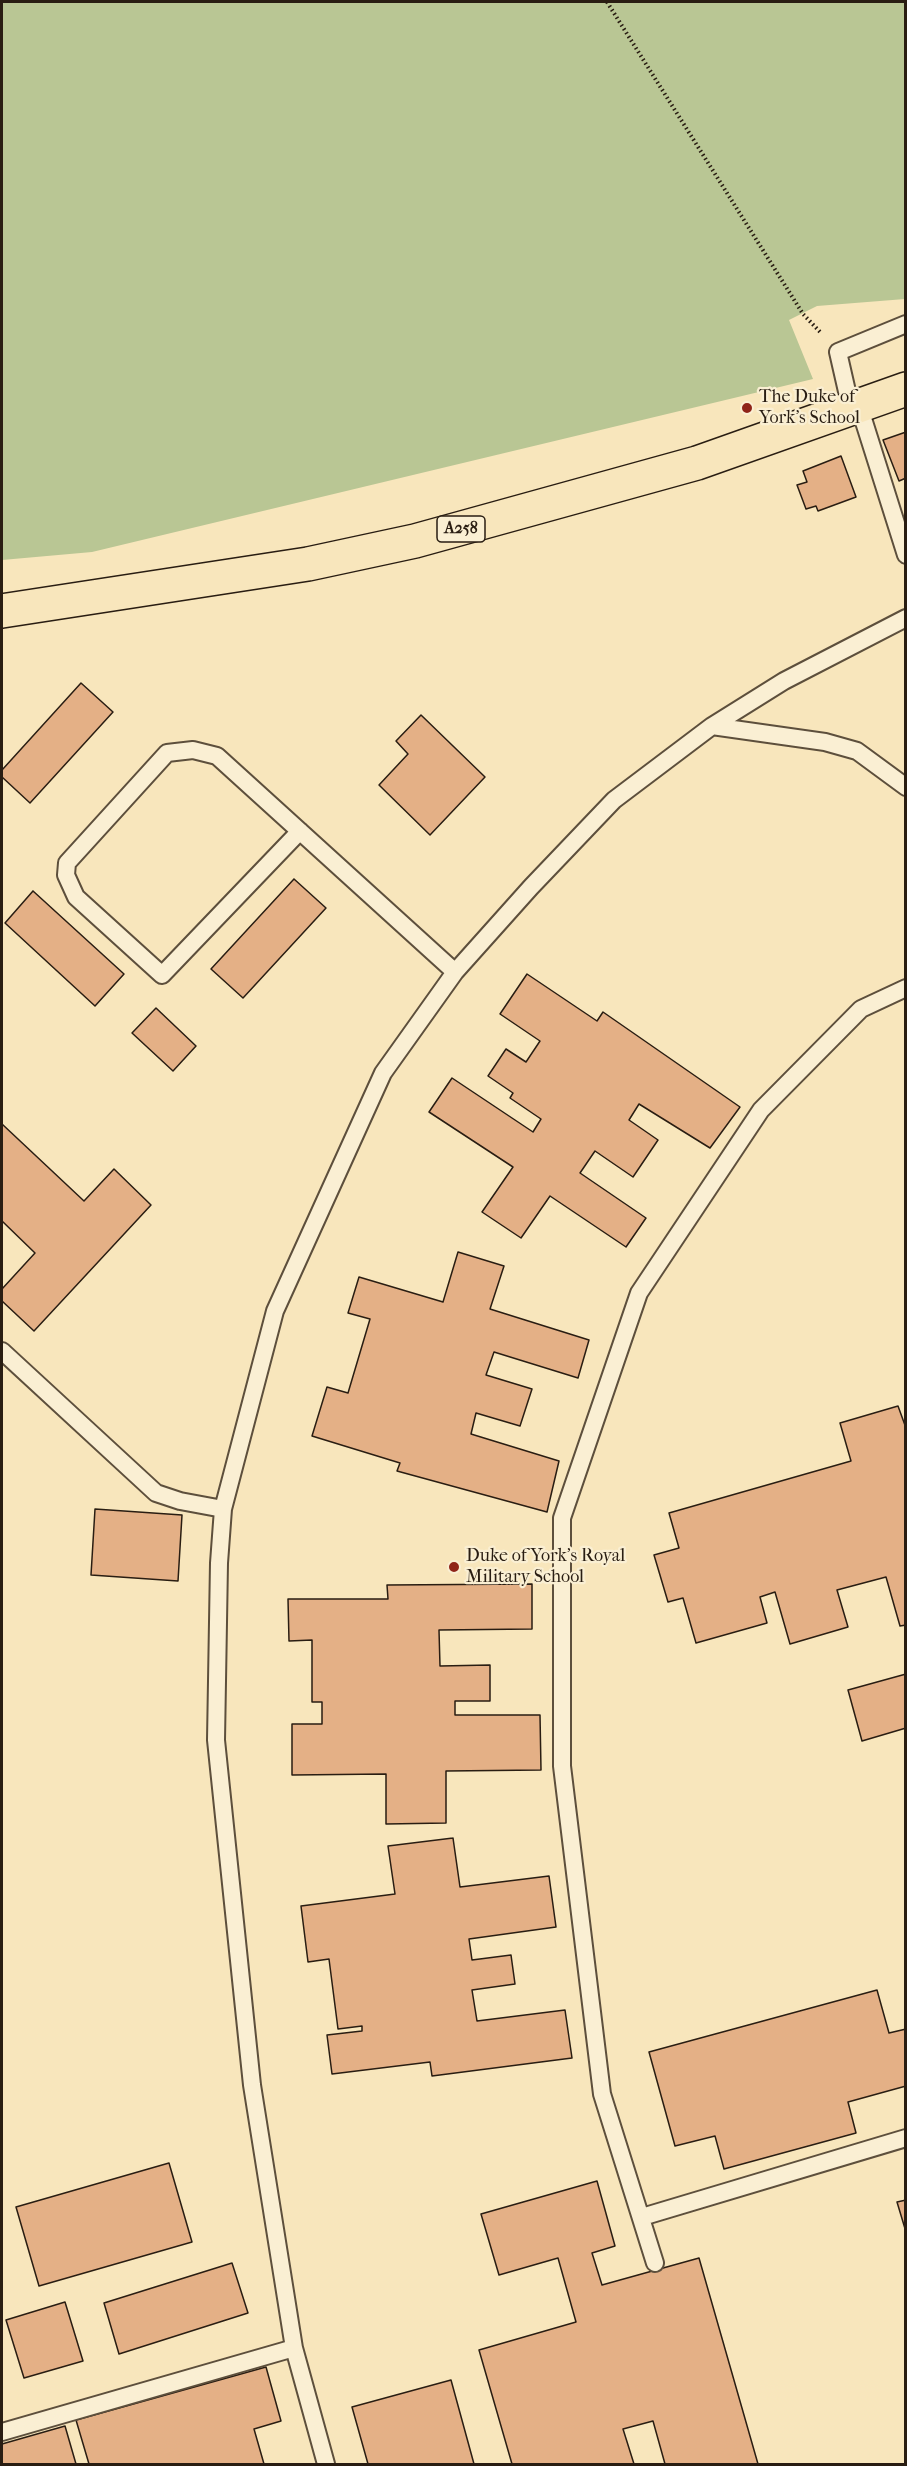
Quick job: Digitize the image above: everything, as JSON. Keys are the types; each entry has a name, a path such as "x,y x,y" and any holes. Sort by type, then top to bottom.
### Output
{"main road":[{"name":"A258","path":"2,611 308,564 415,541 697,463 906,389"}],"lane":[{"path":"906,324 838,352 906,555"},
{"path":"326,2464 294,2348 252,2085 216,1740 219,1563 223,1509 275,1311 383,1073 454,972 614,800 712,726 784,681 906,618"},
{"path":"712,726 825,742 857,751 906,787"},
{"path":"300,831 162,975 76,897 66,875 67,863 167,753 193,750 218,756 300,831 454,972"},
{"path":"655,2263 602,2094 562,1766 562,1518 639,1293 761,1110 861,1009 906,988"},
{"path":"2,1351 156,1493 180,1501 223,1509"},
{"path":"642,2217 906,2138"},
{"path":"2,2433 294,2348"}],"path":[{"path":"607,2 803,314 838,352"}],"green space":[{"path":"2,2 905,2 905,299 817,306 789,320 813,379 92,552 2,560"}],"building":[{"path":"906,432 906,478 899,481 883,440"},
{"path":"841,456 856,497 818,511 816,506 806,509 797,485 807,482 803,471"},
{"path":"81,683 113,712 30,803 2,777 2,770"},
{"path":"421,715 485,777 430,835 379,785 408,754 396,741"},
{"path":"294,879 326,908 243,998 211,969"},
{"path":"33,891 124,974 95,1006 5,923"},
{"path":"527,974 597,1021 603,1012 740,1107 710,1148 639,1104 629,1120 658,1140 633,1177 595,1151 580,1173 646,1218 626,1247 550,1196 521,1238 482,1212 513,1167 429,1112 452,1078 533,1132 541,1119 510,1098 513,1093 488,1076 506,1049 526,1062 540,1041 500,1014"},
{"path":"156,1008 196,1046 173,1071 132,1033"},
{"path":"2,1124 84,1201 114,1169 151,1205 34,1331 2,1301 2,1289 35,1253 2,1221"},
{"path":"458,1252 504,1266 490,1309 589,1340 578,1378 494,1352 486,1375 532,1389 520,1426 476,1413 471,1434 559,1461 547,1512 397,1471 400,1463 312,1436 327,1387 348,1393 370,1319 348,1313 359,1277 443,1302"},
{"path":"898,1406 906,1428 906,1625 900,1626 886,1577 837,1590 848,1627 790,1644 775,1592 760,1597 767,1623 696,1643 683,1598 668,1602 654,1555 679,1548 669,1513 851,1461 840,1423"},
{"path":"95,1509 182,1515 178,1581 91,1575"},
{"path":"532,1584 532,1629 439,1630 440,1666 490,1665 490,1701 455,1701 455,1715 540,1715 541,1770 446,1771 446,1823 386,1824 386,1774 292,1775 292,1724 322,1724 322,1702 312,1702 312,1640 289,1641 288,1599 388,1599 387,1585"},
{"path":"906,1674 906,1728 862,1741 848,1690"},
{"path":"453,1838 460,1887 549,1876 556,1927 469,1939 472,1960 511,1955 515,1984 472,1990 477,2021 565,2010 572,2058 432,2076 430,2062 332,2074 327,2035 362,2031 362,2026 338,2029 329,1959 308,1962 301,1906 395,1894 388,1846"},
{"path":"877,1990 889,2033 906,2029 906,2086 848,2102 856,2133 724,2169 715,2136 675,2146 649,2052"},
{"path":"169,2163 192,2242 39,2286 16,2207"},
{"path":"597,2181 615,2246 592,2253 602,2285 699,2258 758,2464 665,2464 653,2421 623,2429 634,2464 512,2464 479,2350 576,2322 558,2258 499,2275 481,2214"},
{"path":"906,2200 906,2232 897,2202"},
{"path":"232,2263 248,2313 119,2354 104,2303"},
{"path":"65,2302 83,2361 24,2378 6,2320"},
{"path":"266,2367 281,2421 254,2429 264,2464 89,2464 76,2420"},
{"path":"451,2380 474,2464 368,2464 352,2407"},
{"path":"65,2426 76,2464 2,2464 2,2444"}],"place":[{"name":"The Duke of York's School","path":"747,408"},
{"name":"Duke of York's Royal Military School","path":"454,1567"}]}
